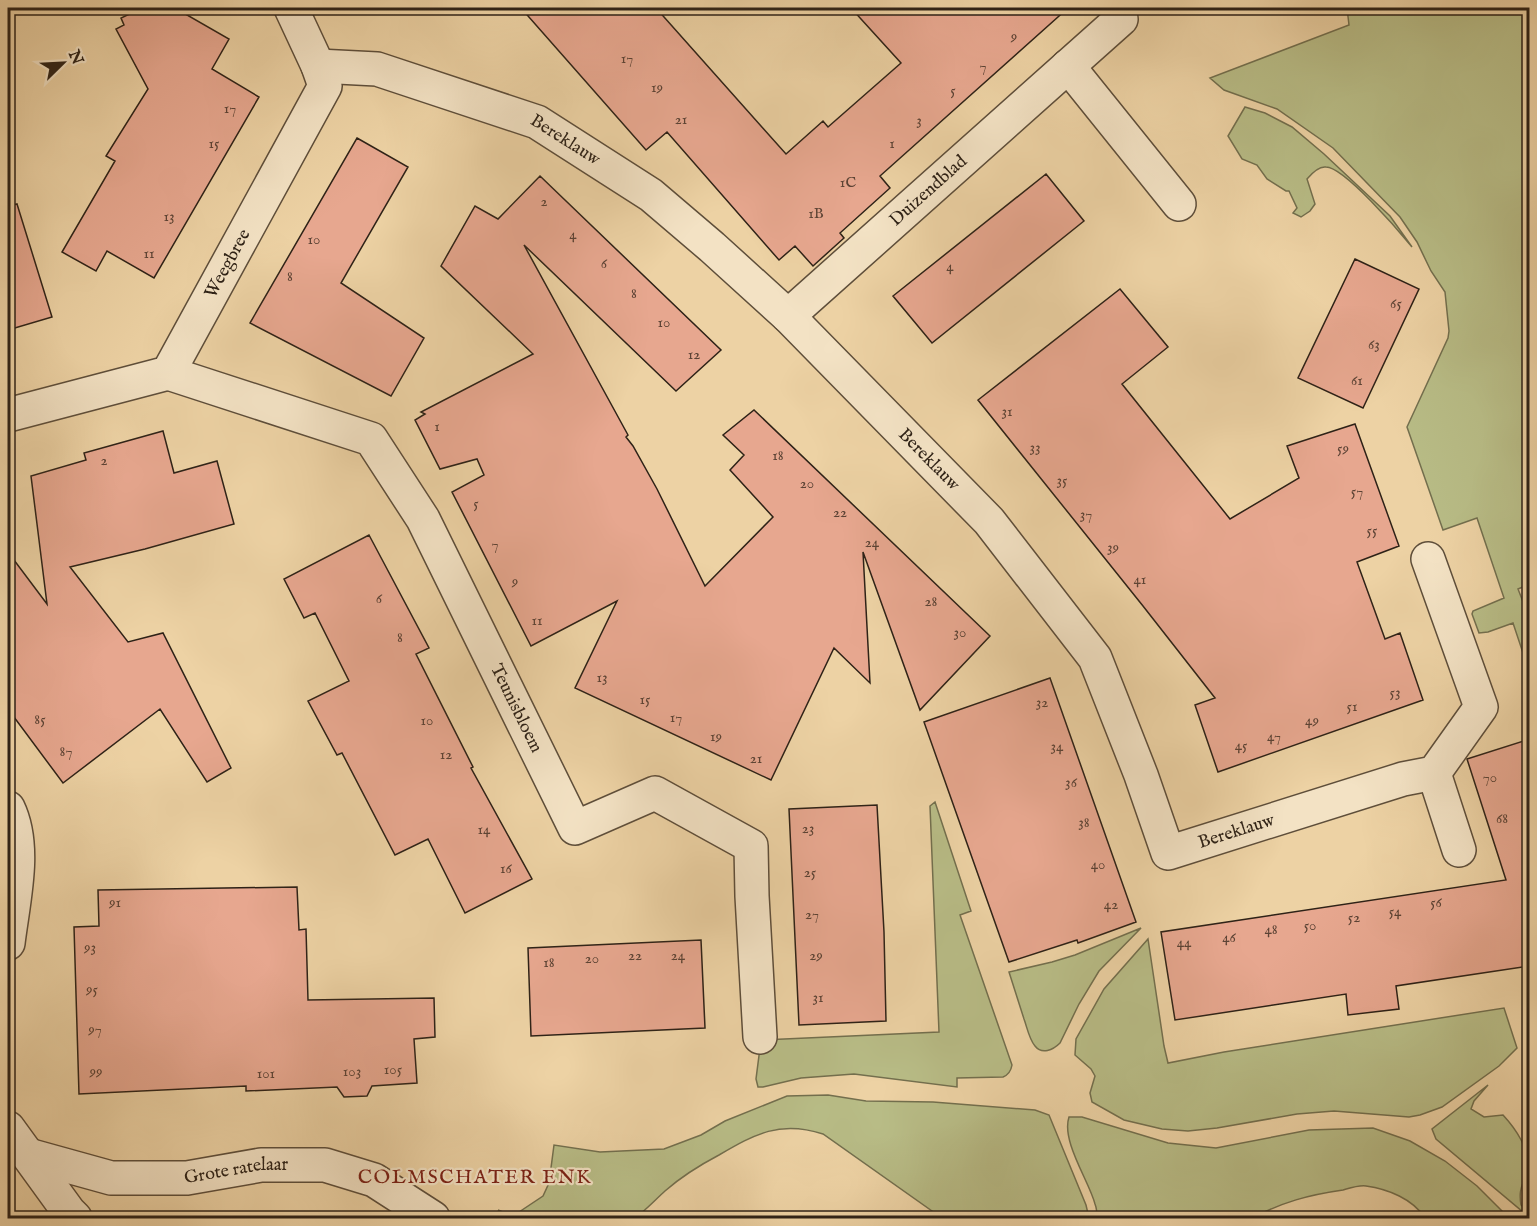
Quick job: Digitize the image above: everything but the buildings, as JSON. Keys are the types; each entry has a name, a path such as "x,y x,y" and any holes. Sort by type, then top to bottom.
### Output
{"street":[{"name":"Weegbree","path":"168,373 325,86 291,8"},
{"name":"Duizendblad","path":"788,316 1121,19 1116,8"},
{"name":"Bereklauw","path":"318,66 377,69 537,122 651,195 788,316 989,520 1095,658 1141,775 1168,853 1402,779 1434,773"},
{"path":"1068,66 1179,204"},
{"path":"8,415 168,373"},
{"name":"Teunisbloem","path":"168,373 371,439 423,519 575,828 655,793 751,846 760,1037"},
{"path":"1428,559 1481,707 1434,773 1459,850"},
{"path":"8,808 13,819 18,856 8,943"},
{"path":"8,1128 75,1218"},
{"name":"Grote ratelaar","path":"28,1155 111,1178 187,1178 261,1165 326,1165 374,1180 433,1218"}],"green space":[{"path":"1347,8 1529,8 1530,584 1518,589 1529,617 1529,671 1513,623 1479,633 1473,611 1504,598 1477,518 1443,530 1407,427 1448,338 1445,292 1400,217 1333,148 1277,109 1224,90 1210,78 1349,25"},
{"path":"1245,107 1265,113 1292,127 1390,216 1412,247 1358,188 1345,177 1326,167 1313,172 1307,179 1315,204 1310,211 1301,217 1293,213 1297,208 1289,191 1267,179 1257,165 1242,159 1228,136"},
{"path":"935,802 971,911 960,915 1012,1065 1010,1071 1003,1077 957,1078 957,1087 854,1074 801,1078 758,1087 756,1079 761,1040 939,1032 930,806"},
{"path":"1141,928 1099,971 1079,1004 1060,1043 1048,1050 1038,1049 1030,1036 1009,972 1075,955"},
{"path":"1148,939 1168,1063 1224,1052 1504,1008 1517,1048 1499,1066 1442,1107 1420,1115 1409,1117 1334,1111 1297,1114 1188,1131 1162,1129 1124,1120 1092,1102 1090,1093 1095,1076 1091,1069 1075,1055 1076,1039 1104,989"},
{"path":"1488,1085 1474,1101 1471,1109 1484,1117 1503,1115 1521,1140 1528,1162 1520,1199 1529,1217 1436,1139 1432,1129"},
{"path":"828,1095 866,1101 933,1102 1035,1110 1049,1115 1086,1205 1089,1218 942,1218 823,1134 794,1128 756,1135 705,1163 671,1186 635,1218 507,1218 498,1210 513,1216 543,1196 549,1183 554,1145 600,1152 664,1149 787,1096"},
{"path":"1069,1117 1082,1117 1168,1143 1216,1148 1309,1130 1373,1128 1410,1141 1445,1161 1477,1186 1509,1218 1425,1218 1414,1205 1399,1196 1374,1187 1357,1186 1296,1200 1252,1218 1097,1218 1092,1195 1072,1149 1068,1127"}],"district":[{"name":"COLMSCHATER ENK","path":"475,1177"}]}
